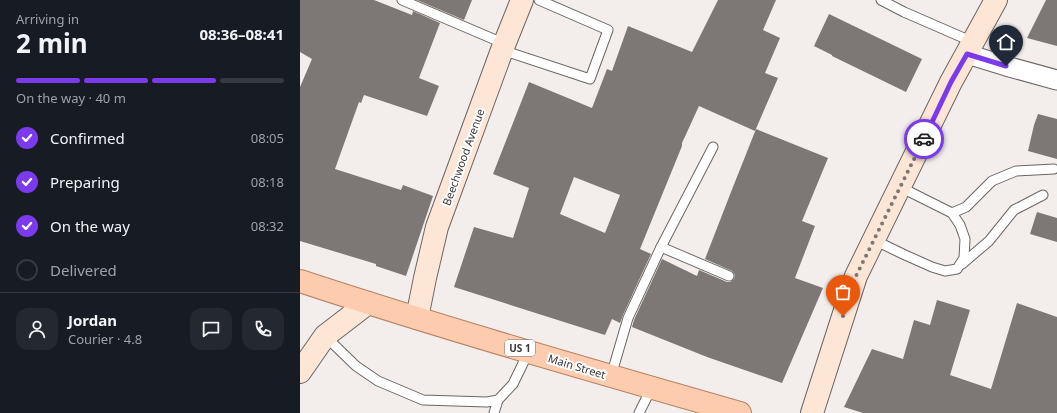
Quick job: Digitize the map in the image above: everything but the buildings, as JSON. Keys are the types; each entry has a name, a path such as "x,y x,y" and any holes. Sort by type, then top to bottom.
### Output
{"main road":[{"name":"Main Street","path":"300,281 610,376 740,413"}],"street":[{"name":"Beechwood Avenue","path":"417,318 437,227 522,0"},
{"path":"812,413 856,276 951,82 996,0"},
{"path":"970,48 1006,66 1057,80"},
{"path":"300,372 325,336 368,303"}],"lane":[{"path":"402,0 504,47 590,79 608,30 539,0"},
{"path":"881,0 970,48"},
{"path":"610,376 628,318 661,247 714,147"},
{"path":"952,213 966,207 992,181 1016,171 1054,169"},
{"path":"900,187 952,213 960,225 965,239 964,258 956,269"},
{"path":"874,240 932,267 945,271 956,269 989,241 1014,210 1043,195"},
{"path":"661,247 729,276"},
{"path":"325,336 356,366 378,381 423,400 487,402 498,400"},
{"path":"494,413 498,400 513,384 529,351"},
{"path":"638,413 652,387"}],"way so far":[{"path":"843,316 856,276 924,139"}],"route":[{"path":"924,139 951,82 967,54 1006,66"}]}
